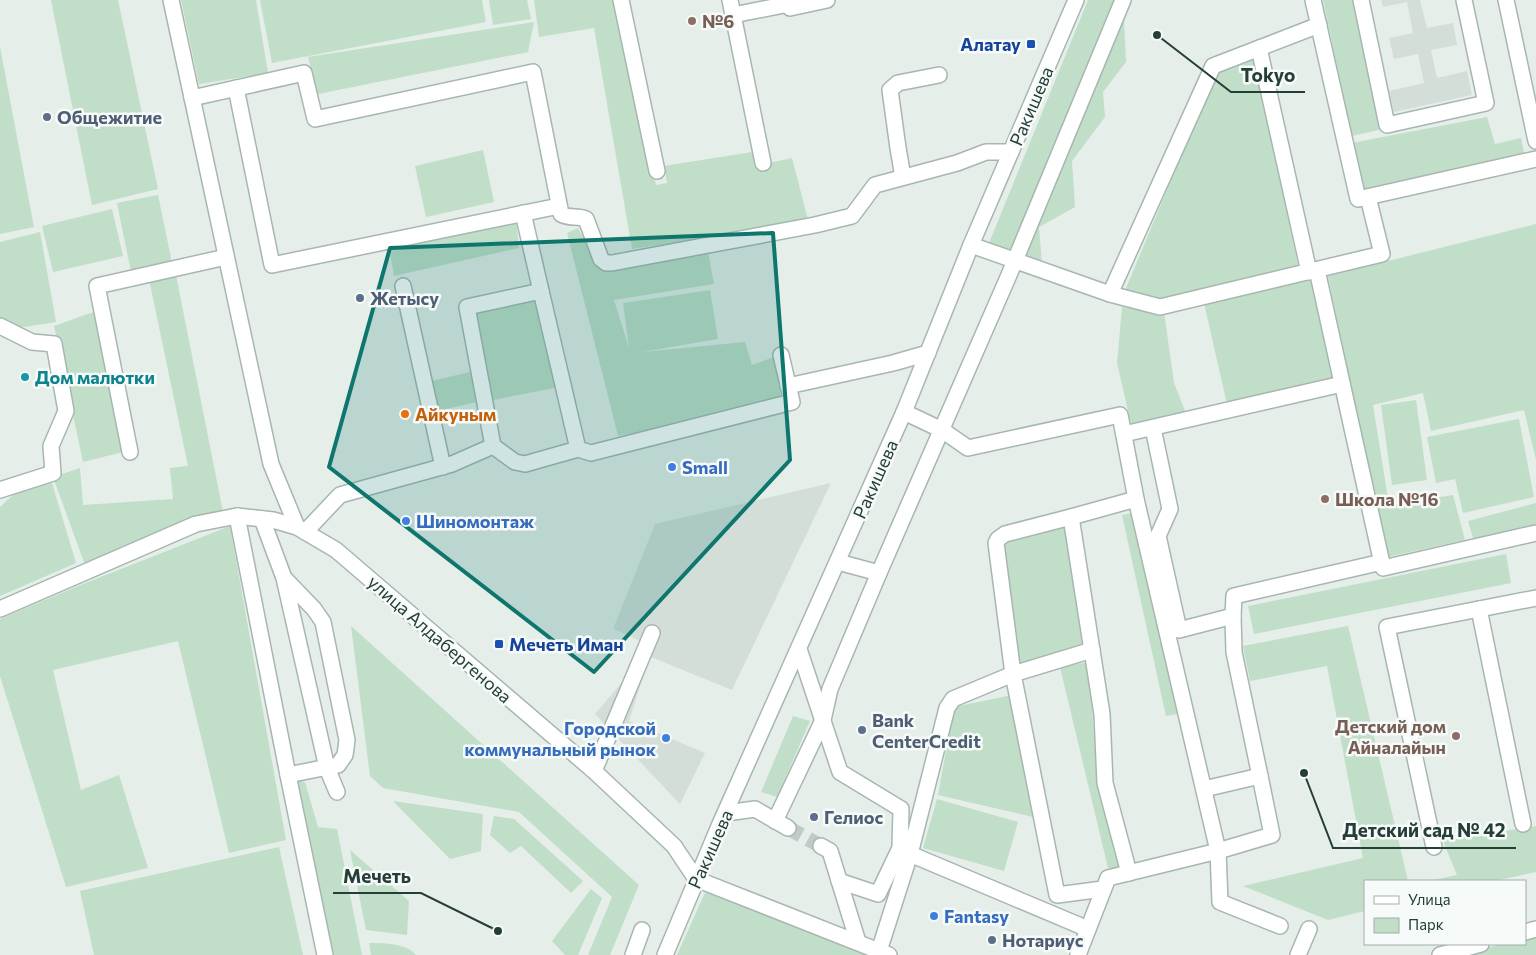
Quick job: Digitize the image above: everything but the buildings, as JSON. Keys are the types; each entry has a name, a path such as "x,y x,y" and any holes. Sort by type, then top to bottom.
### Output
{"street":[{"path":"171,0 271,464 301,530 340,495 443,467 493,446"},
{"path":"621,0 657,171"},
{"path":"730,0 763,163"},
{"path":"733,15 789,2 790,8 827,0"},
{"name":"Ракишева","path":"665,955 696,879 904,412 971,245 1076,0"},
{"path":"726,813 754,809 782,824 823,720 830,688 1014,261 1123,0"},
{"path":"1313,0 1358,199 1536,160"},
{"path":"1361,0 1387,125 1486,103 1464,0"},
{"path":"1506,0 1536,142"},
{"path":"1110,294 1213,66 1319,25"},
{"path":"1259,48 1342,384 1383,568 1536,532"},
{"path":"192,98 304,73 315,119 534,72 561,214 565,217 582,217 586,219 601,259 606,263 815,225 852,216 875,185 986,152 1011,152"},
{"path":"904,177 890,90 898,83 939,75"},
{"path":"236,88 272,265 559,206"},
{"path":"971,245 1110,294 1160,307 1382,254 1368,197"},
{"path":"523,213 578,450"},
{"path":"130,452 97,286 226,257"},
{"path":"403,286 443,467"},
{"path":"541,290 467,306 493,446 515,462 525,464 578,450 592,453 792,402 781,355"},
{"path":"0,326 32,342 54,344 66,411 51,446 53,473 0,490"},
{"path":"788,386 893,363 928,353"},
{"path":"1124,434 1342,384"},
{"path":"904,412 942,430 968,448 1120,415 1136,499 1218,851 1220,902 1280,926"},
{"path":"1153,428 1170,509 1158,536 1179,630 1233,616"},
{"path":"1103,889 1058,895 1013,674 996,543 1005,534 1136,499"},
{"path":"237,516 325,955"},
{"name":"улица Алдабергенова","path":"0,608 196,524 237,516 273,520 301,530 336,550 594,772 674,846 696,879"},
{"path":"1071,517 1102,714 1105,783 1128,873"},
{"path":"262,518 284,578 327,768 337,792"},
{"path":"838,562 879,573"},
{"path":"1078,955 1108,878 1218,851 1272,835 1234,652 1234,596 1382,562"},
{"path":"284,578 320,616 325,629 347,740 343,759 338,765 288,775"},
{"path":"1434,847 1387,627 1536,598"},
{"path":"1479,609 1523,824"},
{"path":"594,772 652,633"},
{"path":"799,649 840,772 901,809 900,848 878,894 839,882"},
{"path":"696,879 884,953 946,708 952,699 1013,674 1092,650"},
{"path":"1204,789 1260,776"},
{"path":"821,846 830,851 858,942"},
{"path":"910,854 1088,929"},
{"path":"1298,955 1308,929"},
{"path":"633,955 642,930"},
{"path":"1440,955 1477,945"}],"highlighted area":[{"path":"773,233 790,460 594,672 329,467 390,248"}],"shaded area":[{"path":"1381,0 1420,0 1427,28 1453,23 1457,45 1431,50 1437,78 1467,71 1472,95 1394,112 1389,91 1424,83 1418,54 1394,59 1389,38 1413,33 1407,2 1383,7"},
{"path":"831,483 732,690 641,653 645,643 613,629 655,524"},
{"path":"630,673 642,680 629,721 705,753 680,804 595,714"}],"green space":[{"path":"51,0 118,0 158,189 92,205"},
{"path":"181,0 256,0 268,73 199,84"},
{"path":"260,0 482,0 486,22 272,63"},
{"path":"489,0 527,0 531,19 493,25"},
{"path":"534,0 615,0 656,185 667,183 664,166 752,152 755,166 792,158 809,224 632,249 594,28 539,37"},
{"path":"1088,0 1123,0 1126,62 1103,92 1105,117 1072,161 1075,207 1039,227 1042,265 989,243"},
{"path":"1323,0 1355,0 1383,129 1352,136"},
{"path":"534,22 528,52 318,94 308,57"},
{"path":"0,47 34,227 0,234"},
{"path":"1253,56 1298,265 1163,301 1124,293 1217,70"},
{"path":"1487,117 1495,144 1521,138 1525,157 1365,193 1352,143"},
{"path":"483,150 494,202 426,217 415,166"},
{"path":"158,195 172,263 131,272 117,203"},
{"path":"112,209 123,256 53,272 42,226"},
{"path":"516,219 519,248 394,276 389,247"},
{"path":"1536,224 1536,460 1524,410 1431,431 1423,393 1373,405 1389,505 1453,495 1465,540 1387,557 1328,276"},
{"path":"578,228 600,267 708,251 714,284 614,300 629,348 623,303 710,290 718,339 642,352 745,342 752,365 774,357 782,405 618,436 567,233"},
{"path":"40,232 56,322 17,328 0,321 0,242"},
{"path":"176,275 223,512 186,520 85,565 53,477 80,468 83,505 173,499 170,468 188,466 149,279"},
{"path":"1310,279 1333,380 1227,404 1204,303"},
{"path":"537,295 559,387 488,401 471,308"},
{"path":"1122,307 1164,312 1174,383 1187,416 1132,428 1117,363"},
{"path":"96,311 123,452 83,462 54,326"},
{"path":"470,372 477,402 437,411 431,381"},
{"path":"1416,400 1427,480 1392,485 1381,405"},
{"path":"1519,419 1534,497 1463,513 1455,479 1436,483 1427,437"},
{"path":"52,483 76,563 0,596 0,507 16,492"},
{"path":"1536,503 1536,526 1474,541 1468,521"},
{"path":"1137,512 1182,713 1166,716 1122,515"},
{"path":"1066,522 1083,645 1010,667 989,547"},
{"path":"230,526 286,840 229,853 178,641 53,670 81,790 119,775 148,868 66,887 0,676 0,619"},
{"path":"1506,554 1511,583 1254,634 1248,606"},
{"path":"351,626 639,885 610,955 588,955 612,897 519,812 383,788 370,776"},
{"path":"1348,626 1408,880 1364,880 1364,911 1328,920 1243,886 1363,858 1327,666 1250,681 1243,646"},
{"path":"1089,662 1097,780 1121,869 1108,868 1060,667"},
{"path":"1012,695 1033,817 938,795 954,707"},
{"path":"793,716 810,721 777,797 761,792"},
{"path":"294,780 305,782 318,827 337,829 362,955 332,955"},
{"path":"937,799 1018,822 1004,871 923,848"},
{"path":"393,801 483,814 481,851 450,859"},
{"path":"494,816 514,819 583,881 571,893 521,846 510,853 490,835"},
{"path":"1536,826 1536,872 1499,880 1434,880 1457,875 1443,841"},
{"path":"279,847 303,955 94,955 80,891"},
{"path":"350,850 409,901 407,935 366,930"},
{"path":"708,886 867,955 677,955"},
{"path":"591,889 602,898 578,955 565,955 552,941"},
{"path":"1536,935 1536,955 1461,955 1498,945 1526,945 1526,938"},
{"path":"369,943 401,946 416,955 371,955"}],"tunnel":[{"path":"788,828 821,846"}],"place":[{"name":"№6","path":"692,21"},
{"name":"Tokyo","path":"1157,35"},
{"name":"Алатау","path":"1031,44"},
{"name":"Общежитие","path":"47,117"},
{"name":"Жетысу","path":"360,298"},
{"name":"Дом малютки","path":"25,377"},
{"name":"Айкуным","path":"405,414"},
{"name":"Small","path":"672,467"},
{"name":"Школа №16","path":"1325,499"},
{"name":"Шиномонтаж","path":"406,521"},
{"name":"Мечеть Иман","path":"499,644"},
{"name":"Bank CenterCredit","path":"862,730"},
{"name":"Детский дом Айналайын","path":"1456,736"},
{"name":"Городской коммунальный рынок","path":"666,738"},
{"name":"Детский сад № 42","path":"1304,773"},
{"name":"Гелиос","path":"814,817"},
{"name":"Fantasy","path":"934,916"},
{"name":"Мечеть","path":"498,931"},
{"name":"Нотариус","path":"992,940"}]}
